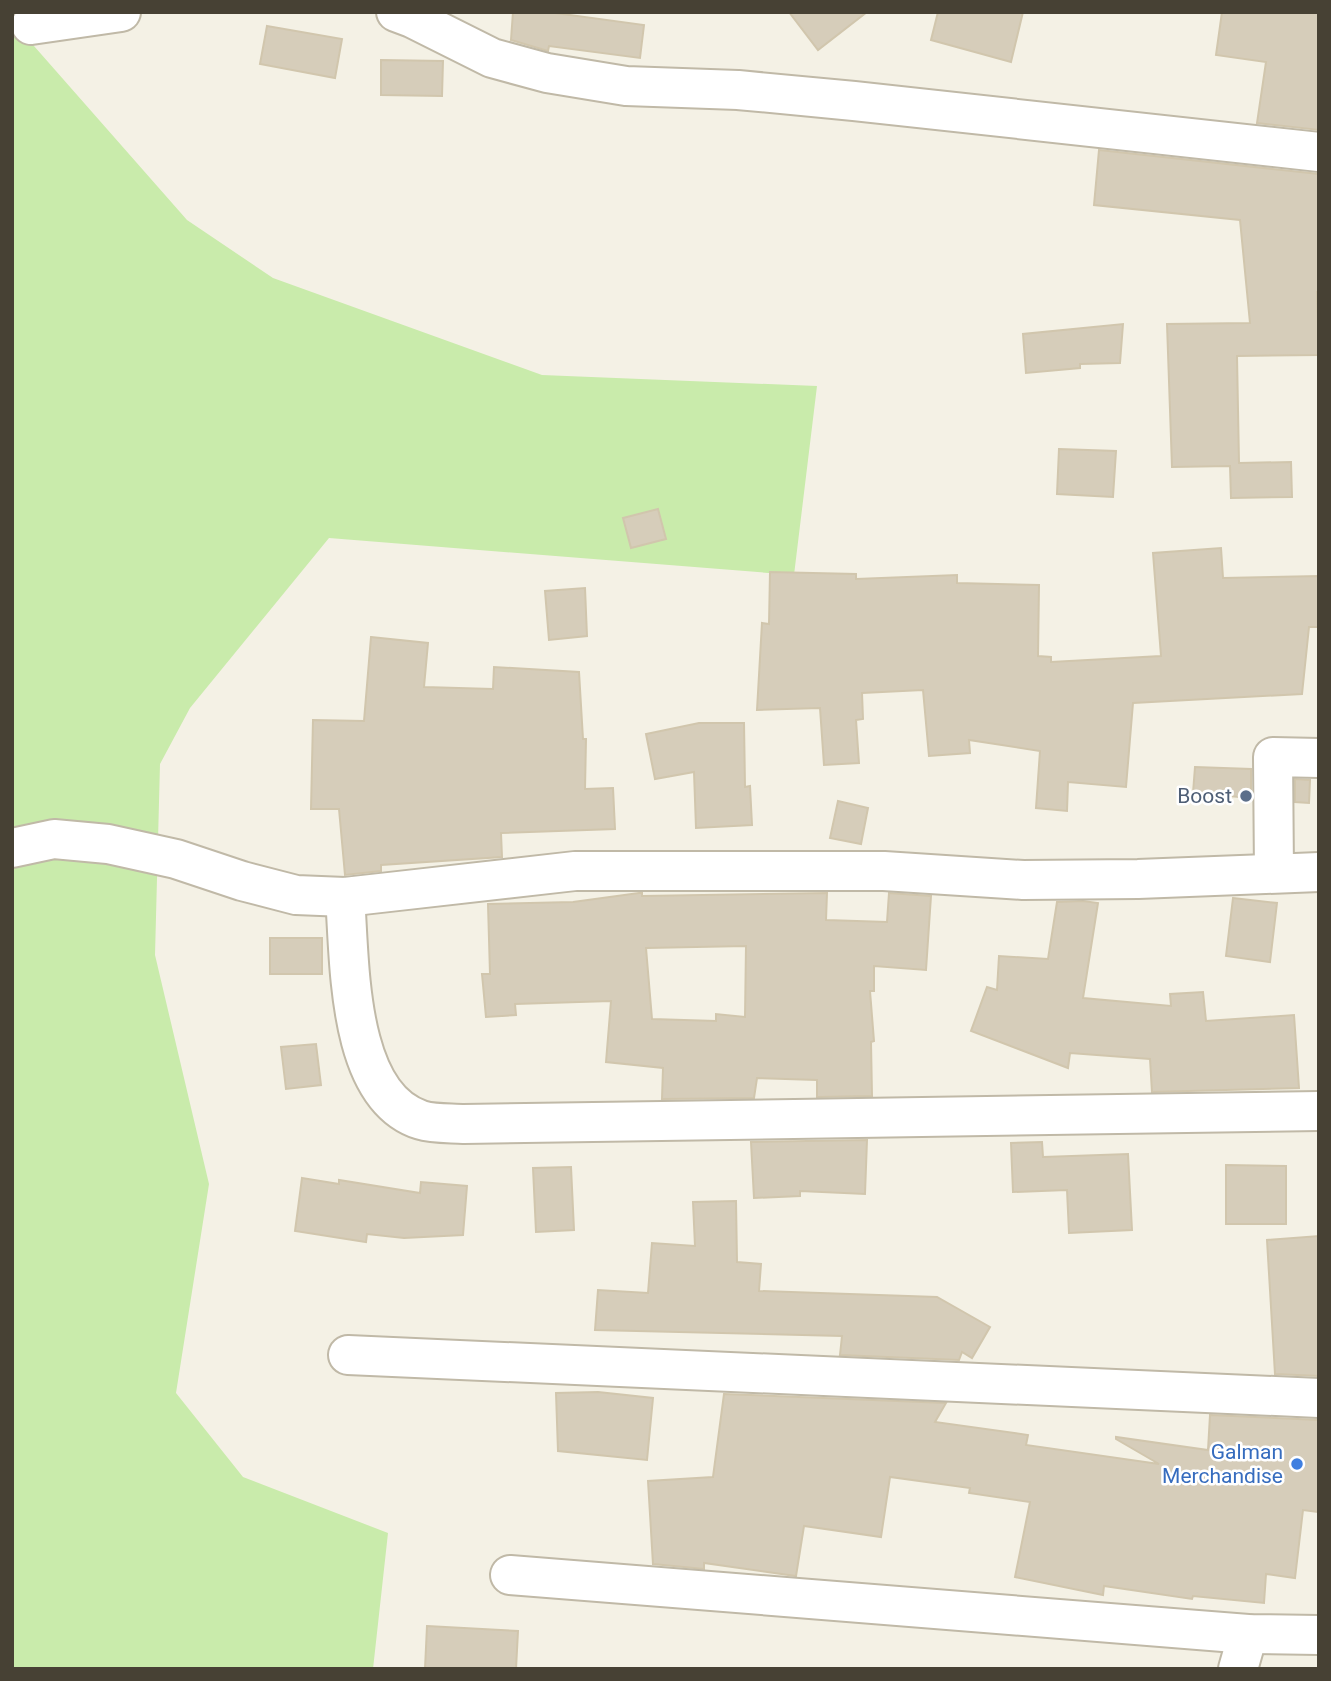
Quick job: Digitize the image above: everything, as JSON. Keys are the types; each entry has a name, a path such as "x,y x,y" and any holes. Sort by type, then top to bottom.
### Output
{"street":[{"path":"31,25 121,12"},
{"path":"396,12 492,58 547,73 626,86 738,90 1319,152"},
{"path":"1274,872 1273,757 1319,758"},
{"path":"12,848 54,839 108,844 176,859 242,881 296,895 345,897 575,871 884,871 1023,880 1138,879 1319,872"},
{"path":"345,897 361,1045 376,1080 395,1106 421,1120 464,1124 1319,1111"},
{"path":"348,1355 1319,1398"},
{"path":"510,1575 1243,1651 1319,1635"}],"green space":[{"path":"12,21 187,220 273,278 542,375 817,386 794,575 329,538 190,708 160,764 155,955 209,1184 176,1393 243,1477 388,1533 373,1669 12,1669"}],"building":[{"path":"513,12 548,12 644,25 640,58 549,46 548,51 511,40"},
{"path":"789,12 867,12 818,50"},
{"path":"938,12 1023,12 1011,62 931,40"},
{"path":"1222,12 1319,12 1319,130 1257,123 1266,62 1216,55"},
{"path":"267,26 342,39 335,78 260,64"},
{"path":"381,60 443,61 442,96 381,95"},
{"path":"1099,150 1319,174 1319,355 1237,356 1239,463 1291,462 1292,497 1231,498 1230,466 1172,467 1167,324 1250,323 1240,220 1094,205"},
{"path":"1123,324 1120,363 1080,364 1080,368 1026,373 1023,334"},
{"path":"1059,449 1116,451 1113,497 1057,494"},
{"path":"658,509 666,539 631,548 623,518"},
{"path":"1221,548 1223,578 1319,576 1319,627 1309,627 1302,694 1133,703 1126,787 1068,782 1067,811 1036,808 1040,751 969,740 970,753 929,756 923,690 862,693 863,719 856,720 859,763 824,765 820,708 757,710 762,623 769,624 770,572 856,574 856,579 957,575 957,583 1039,585 1038,656 1051,657 1051,662 1161,656 1153,553"},
{"path":"585,588 587,636 549,640 545,591"},
{"path":"371,637 428,643 424,687 493,689 494,667 579,672 583,739 586,739 585,789 613,788 615,829 501,833 502,857 381,865 381,871 345,875 339,809 311,809 313,720 364,721"},
{"path":"699,723 744,723 745,787 750,786 752,825 696,828 694,772 655,779 646,734"},
{"path":"1195,767 1251,769 1251,798 1193,793"},
{"path":"1295,779 1310,780 1309,803 1295,802"},
{"path":"838,801 868,808 861,844 830,838"},
{"path":"639,893 642,893 642,896 827,893 826,920 887,922 889,893 931,896 926,970 874,966 874,991 870,991 874,1041 871,1042 872,1096 817,1097 817,1080 757,1078 754,1098 662,1099 663,1068 606,1062 611,1001 515,1004 516,1015 486,1017 482,974 490,974 488,904 573,902","holes":["746,946 745,1017 716,1014 716,1021 652,1019 646,948"]},
{"path":"1233,898 1277,903 1270,962 1226,956"},
{"path":"1057,902 1098,903 1083,998 1171,1006 1170,994 1203,992 1206,1021 1294,1015 1299,1088 1152,1092 1150,1059 1070,1053 1068,1068 971,1031 987,987 997,990 999,956 1048,959"},
{"path":"270,938 322,938 322,974 270,974"},
{"path":"316,1044 321,1085 286,1089 281,1047"},
{"path":"867,1140 865,1194 800,1191 800,1196 754,1198 751,1142"},
{"path":"1042,1142 1043,1157 1128,1154 1132,1230 1069,1233 1067,1190 1013,1192 1011,1143"},
{"path":"1226,1165 1286,1166 1286,1224 1226,1224"},
{"path":"571,1167 574,1230 536,1232 533,1168"},
{"path":"302,1178 339,1184 339,1180 420,1193 421,1182 467,1186 463,1235 404,1238 367,1234 366,1242 295,1231"},
{"path":"736,1201 737,1262 761,1264 759,1291 937,1297 990,1327 972,1358 962,1352 959,1360 840,1355 842,1336 595,1330 598,1290 648,1293 652,1243 695,1246 693,1202"},
{"path":"1319,1236 1319,1376 1275,1374 1267,1240"},
{"path":"598,1392 653,1398 647,1460 558,1451 556,1393"},
{"path":"724,1394 946,1403 935,1422 1028,1435 1026,1445 1159,1464 1116,1437 1208,1450 1210,1415 1319,1420 1319,1512 1303,1510 1295,1578 1266,1574 1264,1603 1193,1596 1192,1599 1104,1586 1103,1595 1015,1577 1030,1502 969,1493 970,1488 890,1477 881,1537 804,1526 796,1576 704,1563 704,1569 653,1564 648,1481 713,1477"},
{"path":"427,1626 518,1631 516,1669 425,1669"}],"place":[{"name":"Boost","path":"1246,796"},
{"name":"Galman Merchandise","path":"1297,1464"}]}
